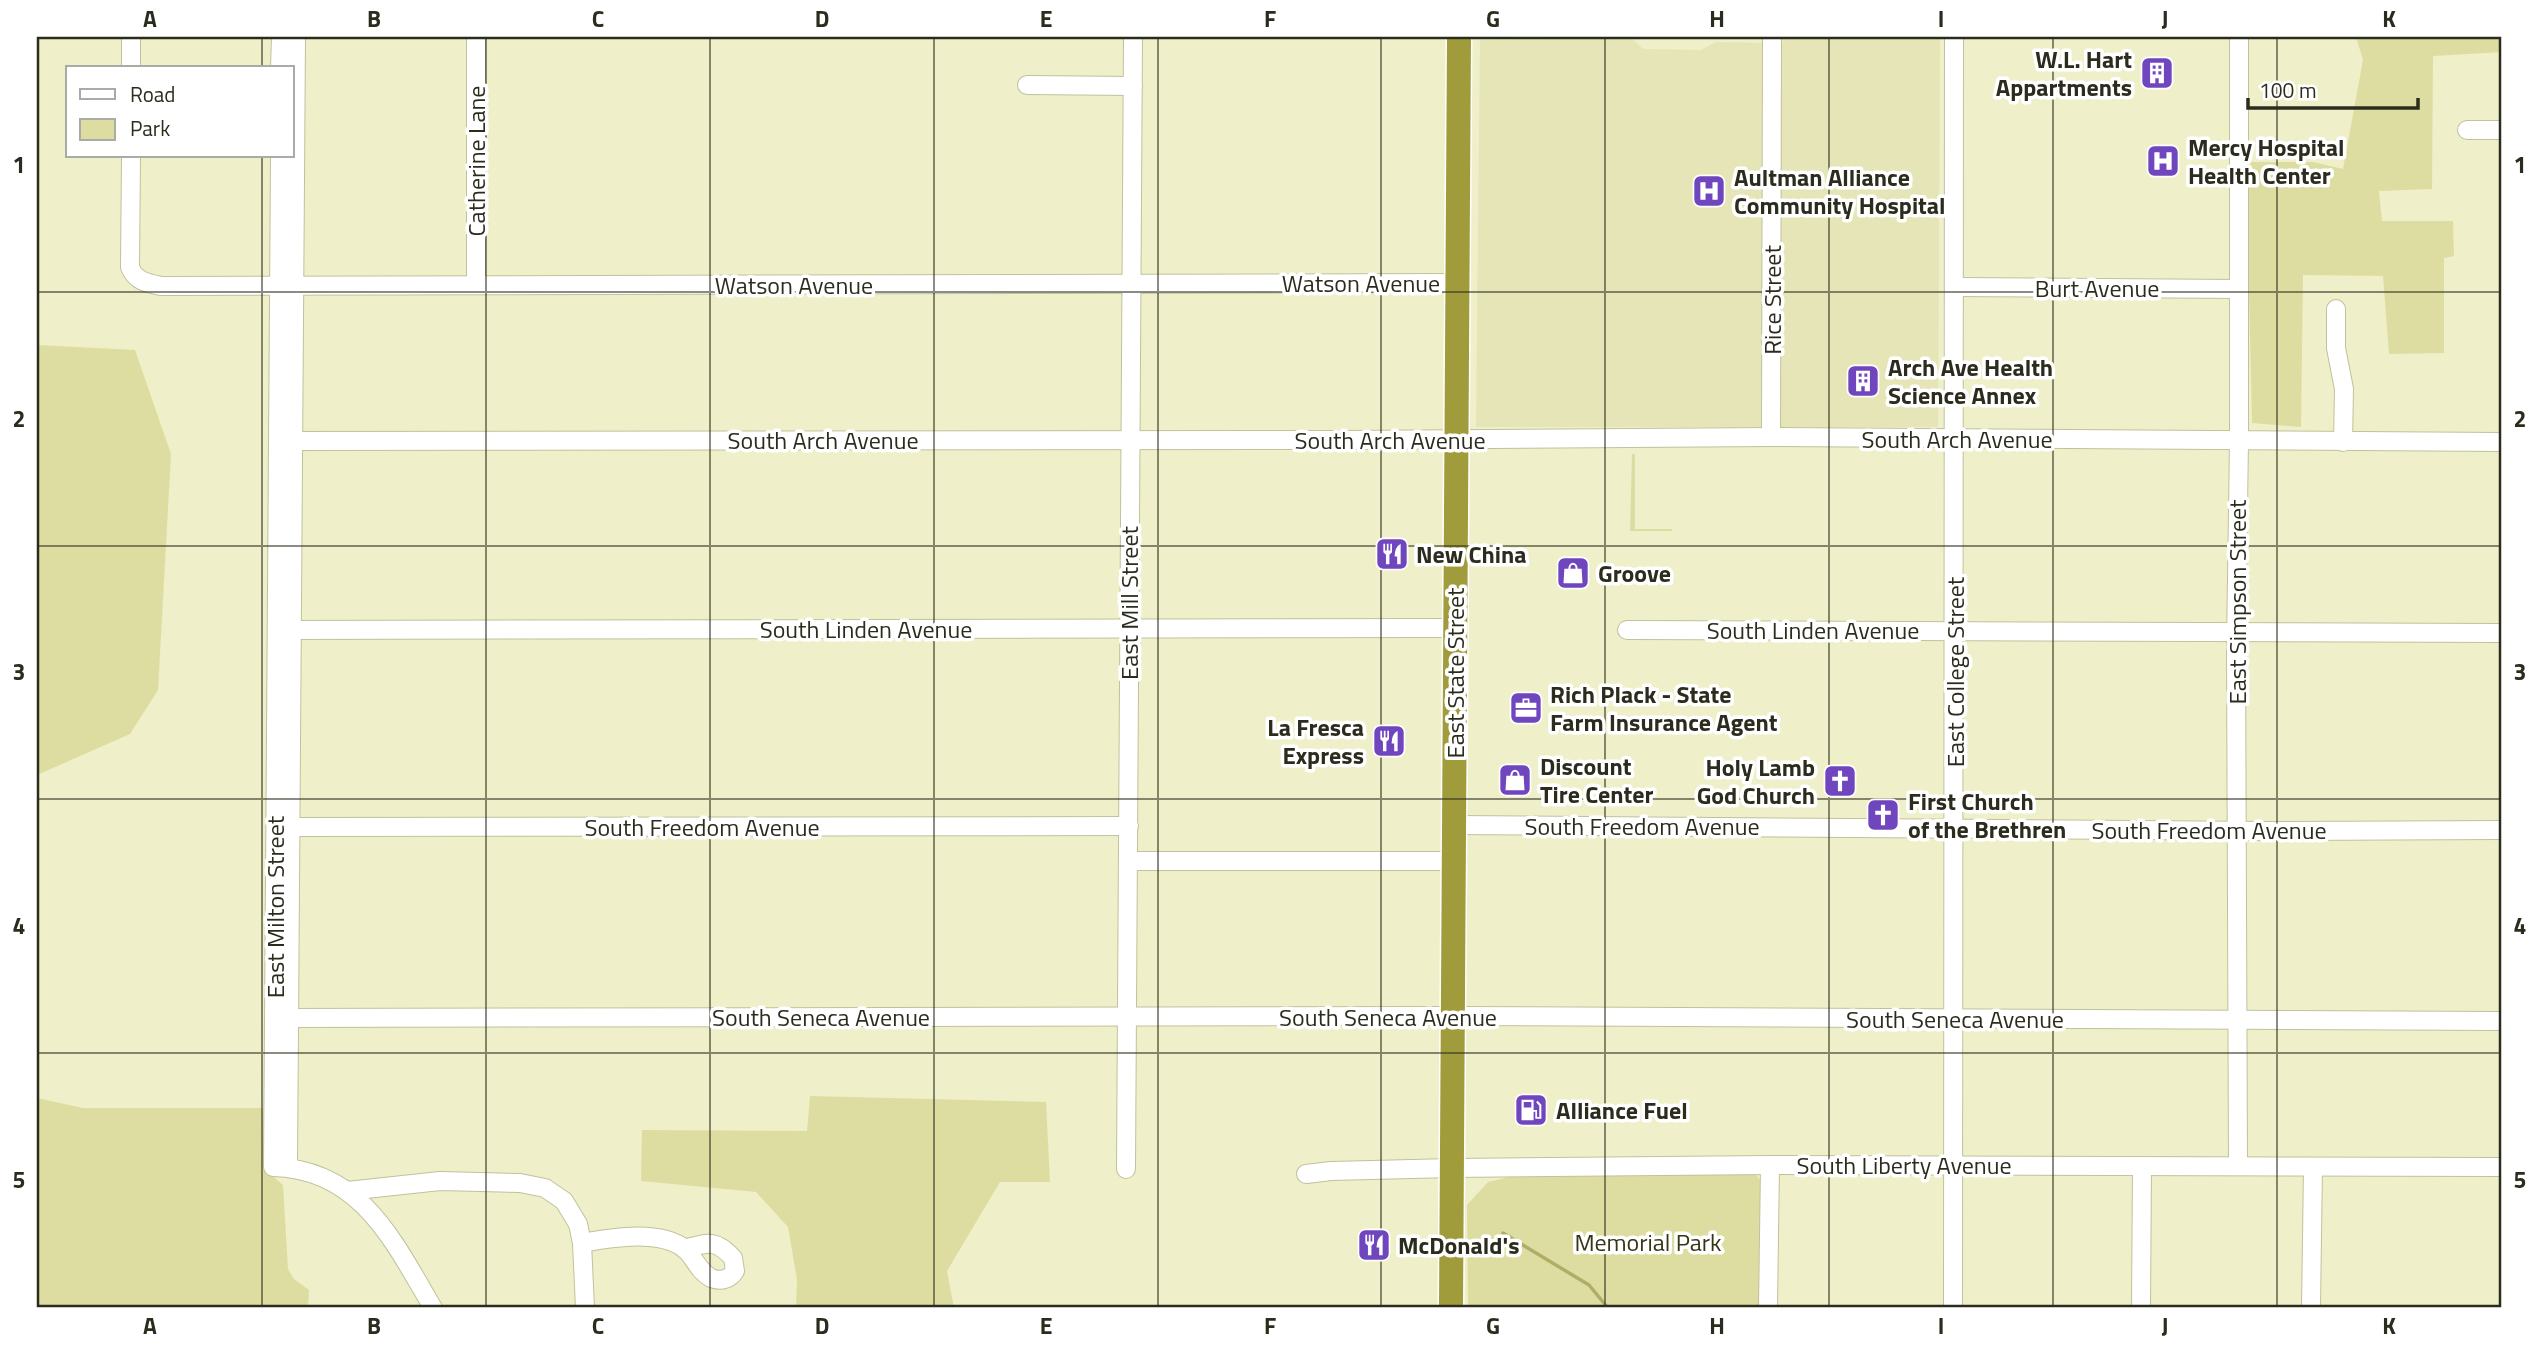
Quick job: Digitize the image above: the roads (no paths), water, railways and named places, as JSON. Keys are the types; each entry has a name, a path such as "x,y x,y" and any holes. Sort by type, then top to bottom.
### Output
{"highway":[{"name":"East State Street","path":"1451,1308 1460,37"}],"street":[{"path":"131,37 131,66"},
{"path":"280,66 281,37"},
{"name":"East Milton Street","path":"294,102 296,37"},
{"name":"Catherine Lane","path":"476,37 476,285"},
{"name":"East Mill Street","path":"1126,1169 1133,37"},
{"name":"Rice Street","path":"1771,437 1772,37"},
{"name":"East College Street","path":"1953,1308 1954,37"},
{"name":"East Simpson Street","path":"2238,1166 2236,631 2239,37"},
{"path":"1027,85 1133,86"},
{"path":"2467,130 2501,131"},
{"name":"Watson Avenue","path":"131,158 129,263 134,275 142,282 161,286 1458,283"},
{"name":"East Milton Street","path":"280,158 287,191"},
{"name":"East Milton Street","path":"290,158 287,191 281,1167 303,1169 347,1191 372,1212 433,1308"},
{"name":"Burt Avenue","path":"1955,287 2239,289"},
{"path":"2336,309 2336,348 2344,389 2343,442"},
{"name":"South Arch Avenue","path":"286,441 1771,437 2502,442"},
{"name":"South Linden Avenue","path":"285,630 1455,628"},
{"name":"South Linden Avenue","path":"1627,630 2502,633"},
{"name":"South Freedom Avenue","path":"1454,825 2237,831 2502,830"},
{"name":"South Freedom Avenue","path":"283,827 1129,826"},
{"path":"1129,861 1454,861"},
{"name":"South Seneca Avenue","path":"282,1018 1452,1016 2502,1021"},
{"path":"1768,1308 1770,1165"},
{"name":"South Liberty Avenue","path":"1306,1174 1452,1168 1770,1165 2502,1167"},
{"path":"2141,1308 2142,1166"},
{"path":"2312,1308 2313,1167"},
{"path":"347,1191 440,1181 537,1185 558,1195 570,1208 578,1224 582,1243 585,1308"},
{"path":"582,1243 630,1236 659,1240 684,1249"}],"waterway":[{"path":"1503,1233 1589,1285 1608,1308"}],"place":[{"name":"W.L. Hart Appartments","path":"2157,73"},
{"name":"Mercy Hospital Health Center","path":"2163,161"},
{"name":"Aultman Alliance Community Hospital","path":"1709,191"},
{"name":"Arch Ave Health Science Annex","path":"1863,381"},
{"name":"New China","path":"1392,554"},
{"name":"Groove","path":"1573,573"},
{"name":"Rich Plack - State Farm Insurance Agent","path":"1526,708"},
{"name":"La Fresca Express","path":"1389,741"},
{"name":"Discount Tire Center","path":"1515,780"},
{"name":"Holy Lamb God Church","path":"1840,781"},
{"name":"First Church of the Brethren","path":"1883,815"},
{"name":"Alliance Fuel","path":"1531,1110"},
{"name":"McDonald's","path":"1374,1245"}],"park label":[{"name":"Memorial Park","path":"1648,1242"}]}
